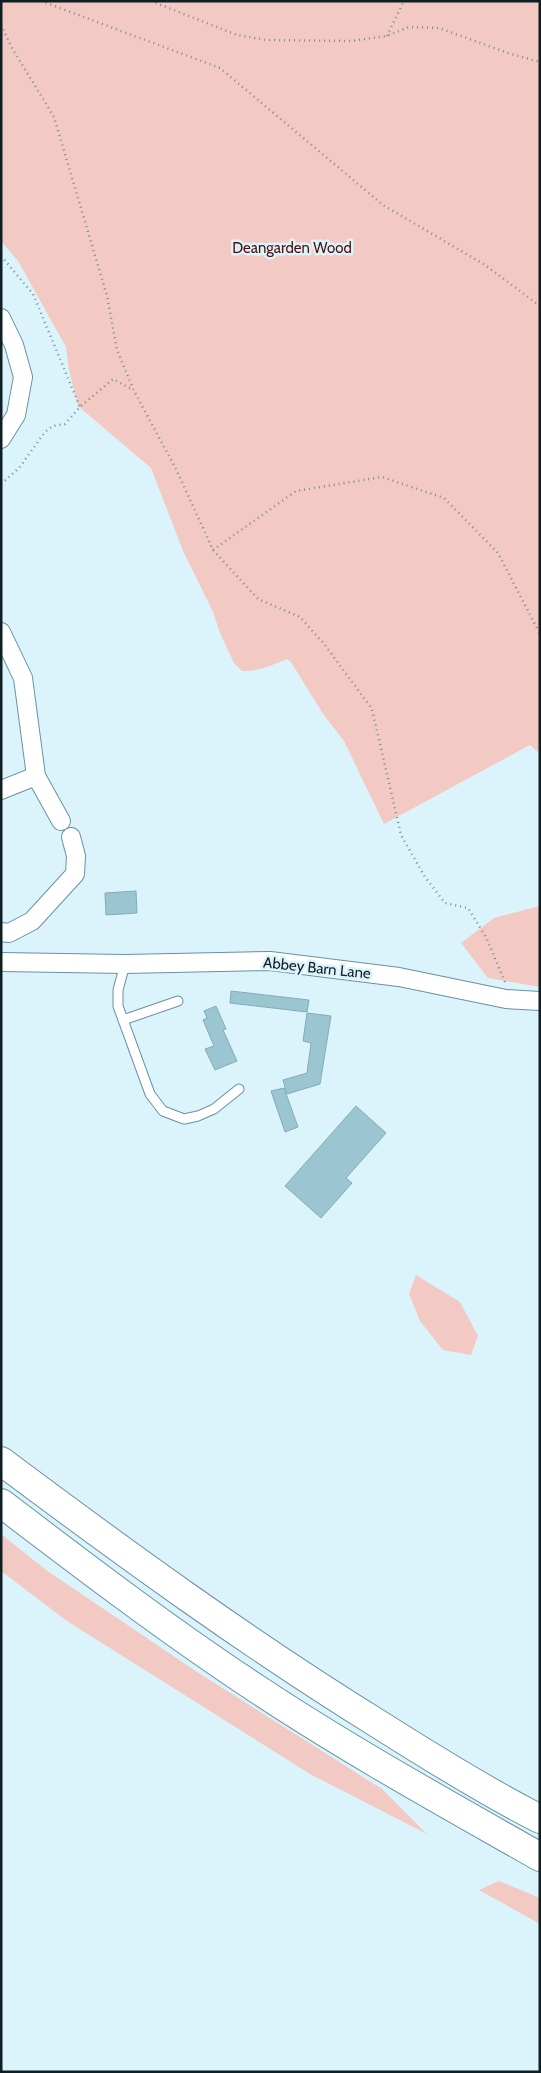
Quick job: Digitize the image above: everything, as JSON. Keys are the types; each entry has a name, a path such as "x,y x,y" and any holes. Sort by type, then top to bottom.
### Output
{"highway":[{"path":"1,1460 193,1602 307,1680 426,1754 540,1819"},
{"path":"1,1503 164,1626 257,1689 346,1746 540,1857"}],"street":[{"path":"1,318 14,345 23,377 16,415 1,438"},
{"path":"1,632 24,678 36,776 61,821"},
{"path":"3,785 36,776"},
{"path":"1,932 9,933 32,921 75,874 76,856 71,837"},
{"name":"Abbey Barn Lane","path":"1,962 125,964 270,961 399,977 506,999 540,1001"}],"lane":[{"path":"125,964 118,990 118,1006 150,1094 163,1111 184,1119 198,1116 214,1109 239,1089"},
{"path":"123,1020 178,1001"}],"path":[{"path":"41,1 220,68 383,205 485,264 540,306"},
{"path":"151,1 237,35 266,40 352,41 386,36 409,27 439,28 508,53 540,62"},
{"path":"386,36 404,1"},
{"path":"1,25 12,48 54,117 107,296 117,350 134,391 176,469 213,550 258,599 300,617 325,645 372,709 401,835 425,877 445,903 468,908 477,922 486,937 506,983 506,999"},
{"path":"1,256 33,294 80,407"},
{"path":"1,484 19,468 45,432 53,426 65,424 80,407 113,379 134,391"},
{"path":"213,550 296,491 382,477 444,498 498,552 540,634"}],"green space":[{"name":"Deangarden Wood","path":"1,1 540,1 540,754 530,745 384,824 344,741 323,714 291,662 287,659 265,668 242,671 234,663 220,633 213,612 183,551 151,468 78,406 69,370 66,347 18,261 1,241"},
{"path":"540,906 540,987 488,978 461,943 494,918"},
{"path":"416,1275 460,1302 478,1336 471,1355 443,1350 420,1321 409,1294"},
{"path":"1,1534 46,1570 197,1672 382,1789 427,1834 310,1774 67,1621 1,1571"},
{"path":"499,1881 540,1898 540,1924 479,1890"}],"building":[{"path":"136,891 137,913 106,915 105,893"},
{"path":"231,991 309,1000 307,1012 230,1003"},
{"path":"216,1006 226,1029 223,1030 237,1061 215,1070 205,1049 214,1046 203,1020 207,1018 204,1011"},
{"path":"307,1013 331,1016 320,1084 287,1094 283,1080 307,1073 311,1043 303,1041"},
{"path":"284,1088 298,1127 285,1132 271,1091"},
{"path":"356,1106 386,1133 346,1178 352,1183 321,1218 285,1186"}]}
